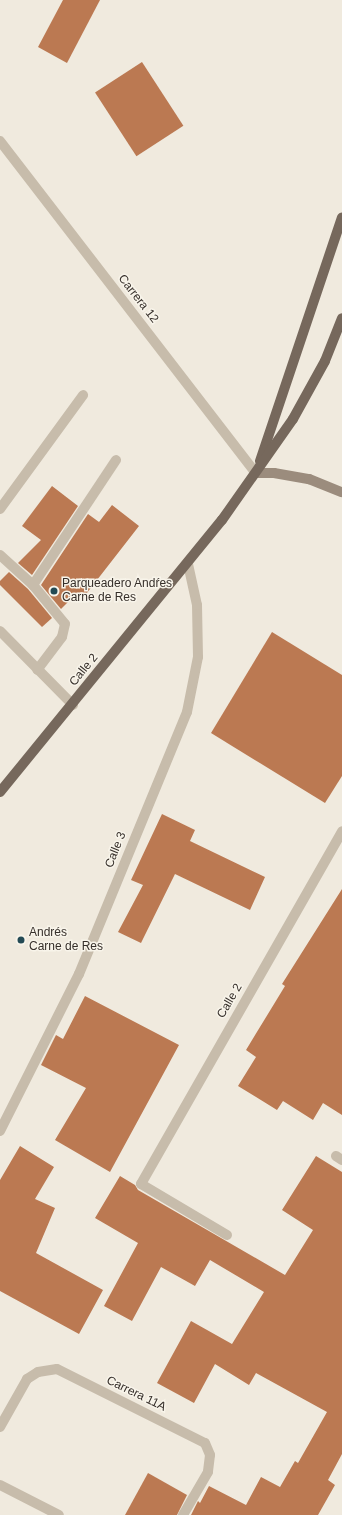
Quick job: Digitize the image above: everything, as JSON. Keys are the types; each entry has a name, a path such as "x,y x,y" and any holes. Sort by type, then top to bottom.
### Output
{"main road":[{"path":"342,217 309,320 256,473 274,473 309,479 342,492"},
{"name":"Calle 2","path":"0,792 188,564 256,473 293,419 324,361 342,318"}],"street":[{"name":"Carrera 12","path":"0,141 256,473"},
{"path":"0,510 83,395"},
{"path":"33,585 116,460"},
{"path":"0,555 33,585 65,624 62,637 37,670"},
{"name":"Calle 3","path":"0,1131 79,974 187,712 198,657 197,605 188,564"},
{"path":"0,631 73,705"},
{"name":"Calle 2","path":"227,1235 141,1184 342,831"},
{"name":"Carrera 11A","path":"0,1427 27,1379 38,1372 57,1369 205,1443 210,1455 208,1472 183,1515"},
{"path":"0,1485 59,1515"}],"building":[{"path":"63,0 100,0 67,63 38,47"},
{"path":"142,62 183,126 136,156 95,92"},
{"path":"52,486 78,506 32,575 18,563 41,540 22,526"},
{"path":"112,505 139,526 83,598 77,593 61,609 41,585 88,514 99,522"},
{"path":"9,572 28,589 52,618 42,627 0,585 0,581"},
{"path":"272,632 342,675 342,776 325,803 211,733"},
{"path":"162,814 195,830 190,841 265,877 250,910 175,874 141,943 118,932 143,885 131,880"},
{"path":"342,889 342,1115 323,1103 313,1120 283,1101 277,1110 238,1086 256,1057 246,1050 285,986 282,984"},
{"path":"85,996 179,1045 110,1172 55,1140 86,1088 41,1065 56,1035 63,1039"},
{"path":"20,1146 54,1167 35,1199 55,1208 36,1253 103,1290 79,1334 0,1291 0,1180"},
{"path":"316,1156 342,1172 342,1454 328,1480 335,1485 318,1515 191,1515 198,1501 200,1503 209,1486 246,1505 261,1477 280,1487 295,1461 298,1463 327,1412 256,1373 249,1385 215,1364 194,1403 157,1383 191,1321 232,1344 264,1292 210,1260 195,1286 161,1267 132,1321 104,1306 138,1243 95,1218 120,1176 135,1185 138,1190 285,1275 313,1230 282,1210"},
{"path":"148,1473 187,1495 177,1515 125,1515"}],"place":[{"name":"Parqueadero Andŕes Carne de Res","path":"54,591"},
{"name":"Andrés Carne de Res","path":"21,940"}]}
